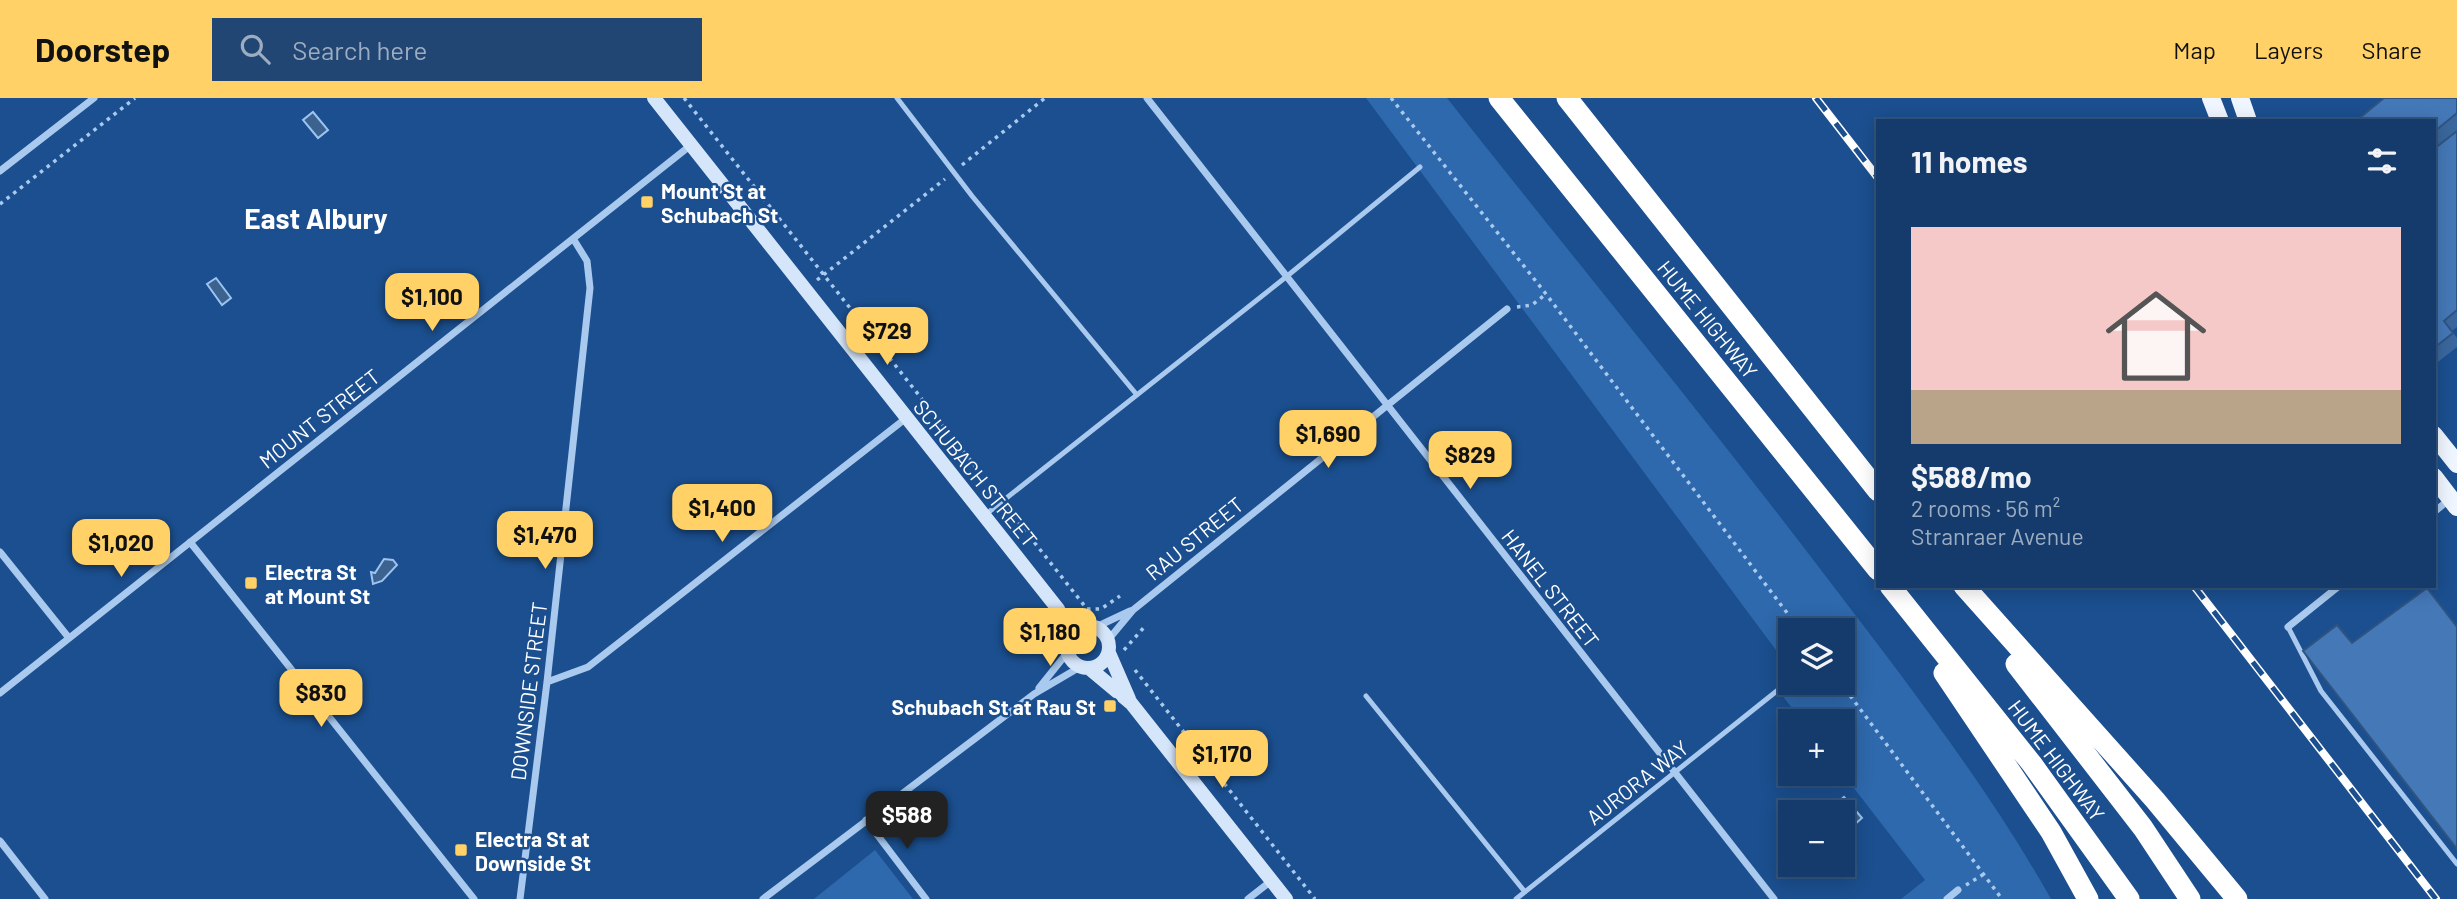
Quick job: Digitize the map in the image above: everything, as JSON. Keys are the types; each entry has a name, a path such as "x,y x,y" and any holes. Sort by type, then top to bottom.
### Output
{"highway":[{"name":"HUME HIGHWAY","path":"1499,98 1876,568"},
{"name":"HUME HIGHWAY","path":"1566,98 1875,487"},
{"path":"1890,588 2051,832 2088,899"},
{"name":"HUME HIGHWAY","path":"1891,588 2032,764 2129,899"},
{"name":"HUME HIGHWAY","path":"1956,588 2134,817 2190,899"},
{"path":"1966,588 2155,800 2237,899"}],"main road":[{"path":"2211,98 2219,119"},
{"path":"2240,98 2247,119"},
{"path":"2436,438 2457,464"},
{"path":"2436,479 2455,500"}],"street":[{"path":"0,172 94,98"},
{"name":"SCHUBACH STREET","path":"654,98 1058,610 1090,627"},
{"name":"HANEL STREET","path":"1147,98 1774,899"},
{"name":"MOUNT STREET","path":"0,692 691,145"},
{"name":"DOWNSIDE STREET","path":"520,898 547,682 590,288 587,261 574,240"},
{"name":"RAU STREET","path":"1090,627 1132,610 1507,309"},
{"path":"547,682 588,667 905,419"},
{"path":"2436,511 2455,500"},
{"path":"190,542 474,899"},
{"path":"0,552 69,638"},
{"path":"2288,627 2337,588"},
{"name":"SCHUBACH STREET","path":"1058,610 1068,646"},
{"name":"RAU STREET","path":"1113,649 1132,610"},
{"path":"1034,694 1068,646 1075,630 1090,627 1113,649 1131,703"},
{"path":"1068,646 1084,668 1131,703 1286,899"},
{"path":"763,899 1034,694 1084,668 1104,662 1113,649"},
{"path":"866,820 926,899"},
{"path":"0,841 46,899"},
{"path":"1248,899 1271,881"},
{"path":"1947,899 1958,890"},
{"path":"520,898 531,899"}],"lane":[{"path":"897,98 954,172 1137,395"},
{"path":"983,517 1286,278 1420,167"},
{"path":"2288,627 2321,691 2457,864"},
{"name":"AURORA WAY","path":"1516,899 1778,690"},
{"path":"1366,696 1525,892"}],"path":[{"path":"0,204 135,98"},
{"path":"684,98 1087,609 1101,609 1119,596"},
{"path":"804,290 1045,98"},
{"path":"1391,98 1546,294 1791,618"},
{"path":"1507,309 1532,304 1546,294"},
{"path":"1113,649 1146,625"},
{"path":"1129,663 1315,899"},
{"path":"1850,695 2002,899"},
{"path":"1958,890 1984,874"}],"shaded area":[{"path":"1366,98 1447,98 1739,463 1892,663 2002,818 2051,899 1901,899 1925,880 1852,786 1855,786 1855,709 1793,709 1782,695 1855,695 1855,618 1778,618 1778,653"},
{"path":"313,112 328,130 318,138 303,120"},
{"path":"216,278 231,298 222,305 207,284"},
{"path":"384,559 393,560 397,565 382,581 373,584 371,572 375,573"},
{"path":"1855,810 1862,818 1855,824"},
{"path":"875,850 913,899 814,899"}],"building":[{"path":"2384,98 2457,98 2457,113 2436,130 2436,119 2358,119"},
{"path":"2457,131 2457,310 2444,321 2453,333 2436,346 2436,147"},
{"path":"2427,588 2457,627 2457,849 2303,651 2337,625 2352,643"}],"railway":[{"path":"1816,98 1876,175"},
{"path":"2196,588 2436,899"}],"place":[{"name":"Mount St at Schubach St","path":"647,202"},
{"name":"Electra St at Mount St","path":"251,583"},
{"name":"Schubach St at Rau St","path":"1110,706"},
{"name":"Electra St at Downside St","path":"461,850"}],"district":[{"name":"East Albury","path":"316,218"}]}
